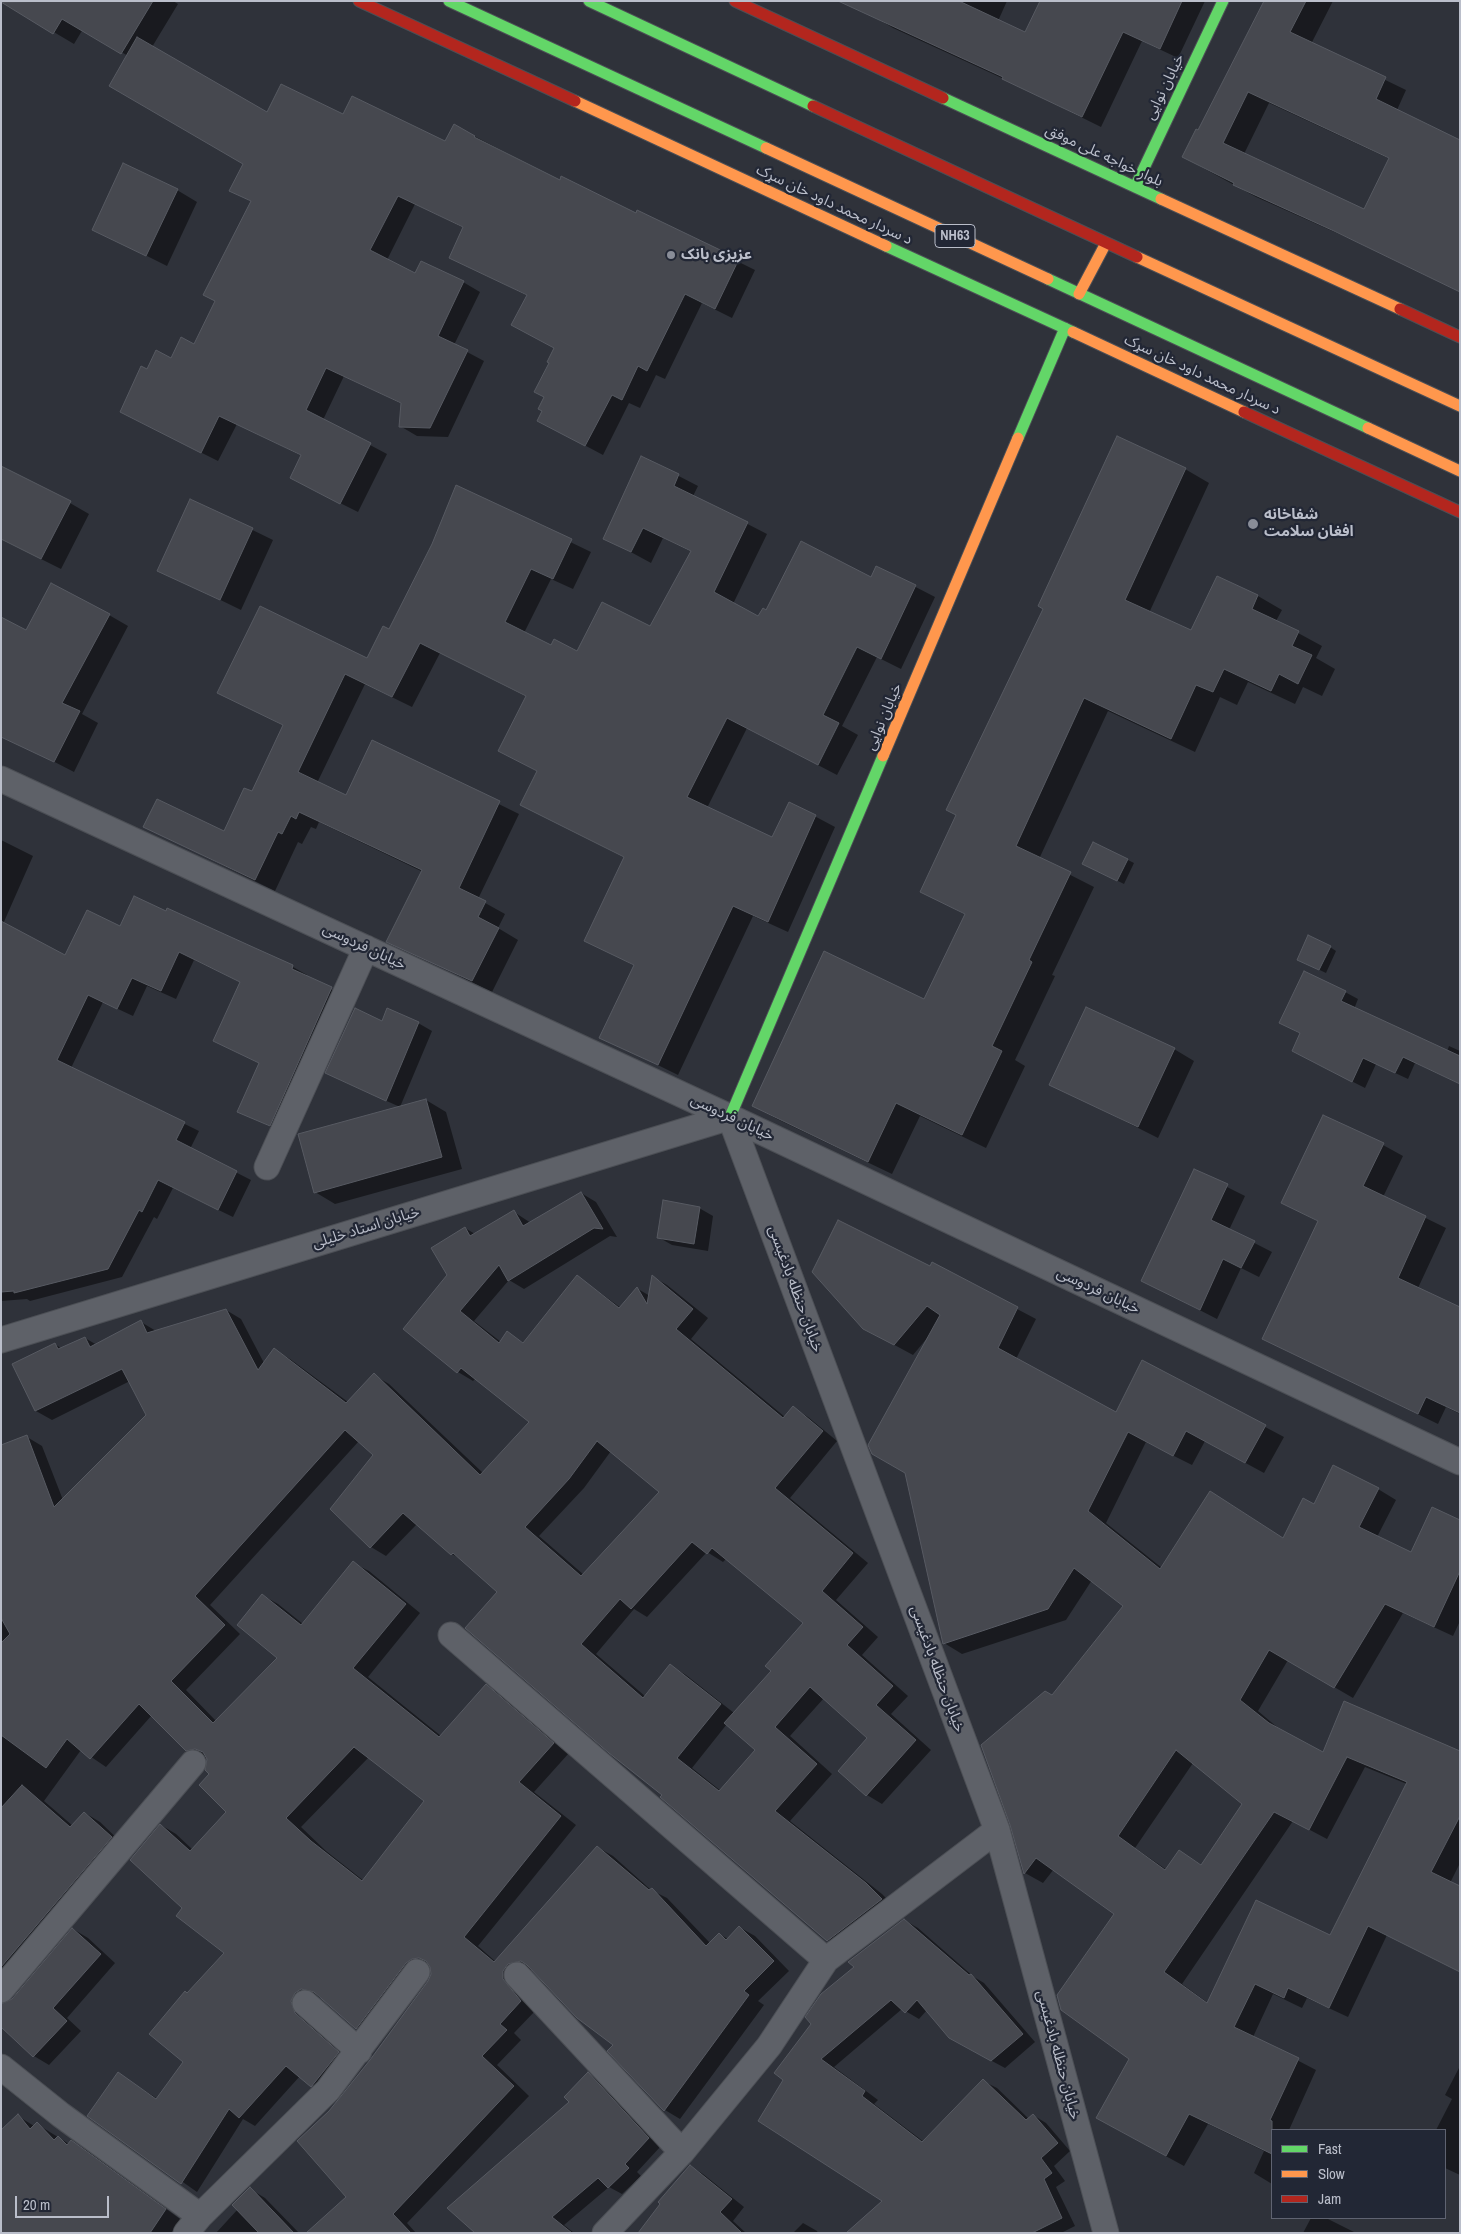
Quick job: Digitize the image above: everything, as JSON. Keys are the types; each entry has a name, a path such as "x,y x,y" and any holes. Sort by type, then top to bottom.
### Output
{"main road":[{"name":"د سردار محمد داود خان سړک","path":"359,1 1460,512"},
{"name":"د سردار محمد داود خان سړک","path":"449,1 1460,471"},
{"path":"589,1 1460,406"},
{"name":"بلوار خواجه علی موفق","path":"735,1 1460,337"},
{"name":"خیابان نوایی","path":"1134,186 1223,1"},
{"path":"1079,294 1106,243"},
{"name":"خیابان نوایی","path":"730,1116 1065,328"}],"street":[{"name":"خیابان فردوسی","path":"1,779 730,1116 1460,1462"},
{"path":"267,1167 366,948"},
{"name":"خیابان استاد خلیلی","path":"1,1340 730,1116"},
{"name":"خیابان حنظله بادغیسی","path":"730,1116 997,1830 1106,2233"},
{"path":"451,1635 826,1960"},
{"path":"1,1990 194,1763"},
{"path":"605,2233 682,2152 769,2046 826,1960 997,1830"},
{"path":"1,2067 61,2114 193,2224 328,2090 417,1972"},
{"path":"516,1975 682,2152"},
{"path":"304,2003 359,2051"}],"building":[{"path":"153,1 121,54 62,19 53,34 1,2"},
{"path":"838,1 959,1 1025,32 1040,1 1182,1 1160,49 1123,32 1082,117 1002,79 1003,77"},
{"path":"1264,1 1306,1 1290,32 1386,77 1376,99 1460,140 1460,292 1233,185 1234,183 1182,157 1196,129 1198,130","holes":["1248,92 1389,158 1364,209 1223,143"]},
{"path":"137,37 267,112 281,84 343,114 352,96 445,141 454,124 474,137 560,180 561,176 636,213 637,210 739,259 715,309 685,294 647,371 638,366 622,400 612,395 585,446 537,421 542,411 538,409 544,397 534,392 549,363 547,362 554,348 511,325 527,295 449,258 463,227 398,196 370,250 415,273 421,261 464,281 438,336 468,350 430,428 399,427 401,403 326,368 306,410 371,443 340,504 290,478 301,455 219,416 201,453 120,412 141,366 147,369 156,350 171,358 181,337 194,344 215,301 203,295 251,201 229,191 243,164 109,86"},
{"path":"123,163 178,189 146,256 92,230"},
{"path":"1117,436 1186,468 1125,600 1191,630 1217,576 1258,595 1252,609 1299,631 1292,646 1312,655 1298,684 1279,674 1271,691 1224,669 1213,692 1196,685 1171,739 1084,698 1016,846 1071,872 1029,960 1032,962 992,1046 1002,1051 962,1135 896,1103 868,1162 752,1106 824,951 924,999 965,914 920,892 956,815 946,810 1043,609 1038,606"},
{"path":"641,456 679,474 674,486 748,522 714,592 758,616 763,608 766,610 801,541 871,577 876,566 916,585 881,659 857,647 823,715 839,723 818,765 727,718 687,797 772,837 789,802 816,815 768,922 733,906 658,1065 599,1038 634,965 584,941 624,857 520,805 537,771 498,751 526,696 420,643 392,697 345,674 298,772 346,795 372,740 500,801 459,888 486,901 478,917 499,928 472,981 386,942 422,870 299,812 296,819 291,816 282,834 278,832 255,880 143,827 157,799 224,831 244,788 252,791 283,725 217,693 260,606 367,658 383,626 389,629 432,544 456,485 572,539 553,579 531,569 505,622 551,645 554,639 577,651 602,602 650,626 691,551 643,528 631,552 603,539"},
{"path":"1,466 71,501 41,559 1,539"},
{"path":"190,499 253,528 220,600 157,571"},
{"path":"51,583 110,614 62,703 80,711 54,762 1,737 1,617 26,630"},
{"path":"1093,842 1128,859 1117,881 1082,864"},
{"path":"134,896 166,911 167,908 293,965 292,969 332,987 270,1126 237,1112 259,1063 213,1041 240,982 179,952 161,991 132,978 117,1009 88,995 57,1060 185,1122 176,1140 237,1171 218,1210 158,1180 142,1212 139,1210 108,1269 14,1293 14,1291 1,1292 1,921 65,955 87,910 120,926"},
{"path":"1308,935 1331,946 1319,970 1297,960"},
{"path":"1304,971 1346,991 1341,1001 1460,1056 1460,1084 1403,1057 1395,1073 1363,1058 1352,1082 1292,1051 1300,1033 1279,1023"},
{"path":"1086,1007 1175,1048 1138,1127 1049,1085"},
{"path":"355,1008 382,1021 387,1008 419,1022 386,1101 325,1073"},
{"path":"426,1099 442,1157 314,1193 298,1134"},
{"path":"1323,1115 1384,1143 1363,1186 1426,1216 1398,1278 1460,1307 1460,1413 1426,1397 1418,1414 1262,1339 1318,1221 1281,1203"},
{"path":"1194,1169 1228,1184 1211,1220 1255,1241 1241,1268 1223,1259 1200,1310 1141,1281"},
{"path":"581,1192 603,1229 594,1228 508,1281 499,1265 460,1311 499,1343 507,1331 523,1343 577,1275 619,1308 637,1287 647,1304 652,1275 693,1309 676,1329 783,1418 793,1406 823,1431 775,1488 853,1553 822,1591 863,1627 847,1645 893,1686 876,1705 916,1740 866,1796 838,1771 867,1738 810,1687 775,1727 817,1764 775,1811 866,1883 882,1899 827,1941 660,1797 662,1795 609,1753 465,1628 497,1592 453,1553 451,1555 403,1513 370,1548 330,1509 373,1455 345,1430 195,1596 225,1625 171,1681 213,1723 277,1658 237,1625 262,1594 301,1625 353,1561 406,1604 353,1668 439,1737 486,1684 554,1743 519,1782 561,1816 464,1937 494,1962 597,1846 649,1890 652,1888 706,1946 719,1933 726,1940 739,1926 774,1961 744,1991 749,1995 664,2111 607,2051 613,2045 577,2018 527,1965 521,1961 508,1964 503,1971 503,1979 521,2001 500,2024 507,2030 482,2056 514,2086 393,2214 411,2233 306,2233 346,2197 297,2141 329,2111 370,2060 428,1981 431,1974 430,1967 426,1961 419,1958 412,1959 406,1963 356,2029 314,1992 301,1989 295,1993 291,2001 295,2013 339,2052 311,2087 286,2066 239,2118 229,2109 181,2184 87,2116 118,2072 156,2099 183,2062 149,2034 185,1991 187,1993 224,1953 176,1916 182,1908 130,1860 160,1824 190,1851 226,1812 199,1785 209,1774 205,1770 207,1759 203,1752 195,1749 186,1751 139,1704 90,1759 67,1739 46,1768 1,1735 1,1643 10,1634 1,1618 1,1445 27,1435 54,1507 146,1415 122,1369 35,1411 12,1364 55,1343 58,1349 85,1337 90,1347 141,1320 147,1333 226,1309 258,1370 274,1348 346,1403 374,1373 480,1475 529,1422 461,1368 457,1373 403,1329 447,1275 431,1248 465,1227 470,1236 514,1210 523,1226","holes":["597,1441 659,1492 581,1576 525,1527 569,1479","692,1542 707,1554 712,1548 803,1623 765,1666 771,1671 724,1723 755,1750 719,1791 677,1758 721,1704 670,1664 643,1698 581,1644 620,1599 631,1609","354,1747 424,1801 362,1881 311,1841 286,1818"]},
{"path":"663,1200 700,1207 694,1244 657,1238"},
{"path":"838,1220 930,1266 932,1262 1018,1307 998,1348 1116,1412 1142,1360 1266,1425 1245,1463 1186,1431 1173,1456 1128,1432 1088,1511 1160,1569 1210,1491 1283,1538 1303,1498 1314,1504 1333,1465 1379,1488 1359,1527 1411,1552 1432,1507 1460,1520 1460,1571 1434,1627 1385,1604 1334,1688 1269,1650 1240,1700 1269,1723 1323,1752 1344,1701 1460,1751 1460,1816 1431,1872 1460,1886 1460,1972 1368,1926 1329,2008 1288,1988 1284,1998 1255,1984 1234,2027 1299,2058 1270,2120 1272,2121 1271,2154 1189,2114 1166,2156 1096,2118 1129,2059 1061,2010 1057,1995 1114,1914 1036,1858 1024,1874 1010,1825 981,1745 1045,1691 1052,1695 1123,1606 1074,1568 1048,1609 943,1644 905,1473 872,1454 868,1445 940,1315 927,1306 894,1345 863,1329 812,1272","holes":["1176,1750 1242,1804 1201,1865 1179,1850 1165,1870 1118,1836","1347,1757 1407,1782 1330,1935 1256,1900 1207,2003 1164,1972 1274,1812 1309,1830"]},
{"path":"22,1785 70,1827 84,1812 112,1837 1,1967 1,1808"},
{"path":"904,1919 969,1975 971,1974 1023,2034 991,2061 949,2038 917,2000 905,2013 891,2000 821,2059 865,2091 862,2096 922,2142 983,2079 1026,2120 1033,2114 1058,2143 1041,2158 1052,2173 1044,2179 1062,2218 1032,2233 846,2233 882,2201 758,2121 783,2080 774,2073 811,2024 805,2017 821,1994 854,1967 848,1962"},
{"path":"72,1928 101,1954 53,2008 67,2021 33,2057 1,2027 1,2004 12,1999"},
{"path":"588,2072 649,2138 625,2164 629,2168 608,2188 598,2178 552,2217 572,2233 475,2233 447,2208 569,2102 564,2097"},
{"path":"18,2114 30,2129 37,2122 54,2140 58,2136 67,2145 71,2140 166,2209 150,2233 1,2233 1,2130"},
{"path":"690,2165 732,2199 720,2212 742,2233 638,2233 660,2204 658,2202"},
{"path":"250,2187 294,2233 259,2233 232,2205"}],"traffic: fast":[{"path":"449,1 766,148"},
{"path":"589,1 813,106"},
{"path":"1135,187 1223,1"},
{"path":"943,98 1161,199"},
{"path":"886,246 1073,332"},
{"path":"1048,279 1368,428"},
{"path":"1018,438 1065,328"},
{"path":"730,1117 883,756"}],"traffic: slow":[{"path":"575,101 886,246"},
{"path":"766,148 1048,279"},
{"path":"1161,199 1400,309"},
{"path":"1079,294 1106,243"},
{"path":"1137,257 1460,406"},
{"path":"1073,332 1244,412"},
{"path":"1368,428 1460,471"},
{"path":"883,756 1018,438"}],"traffic: jam":[{"path":"359,1 575,101"},
{"path":"735,1 943,98"},
{"path":"813,106 1137,257"},
{"path":"1400,309 1460,337"},
{"path":"1244,412 1460,512"}],"place":[{"name":"عزیزی بانک","path":"671,255"},
{"name":"شفاخانه افغان سلامت","path":"1253,524"}]}
